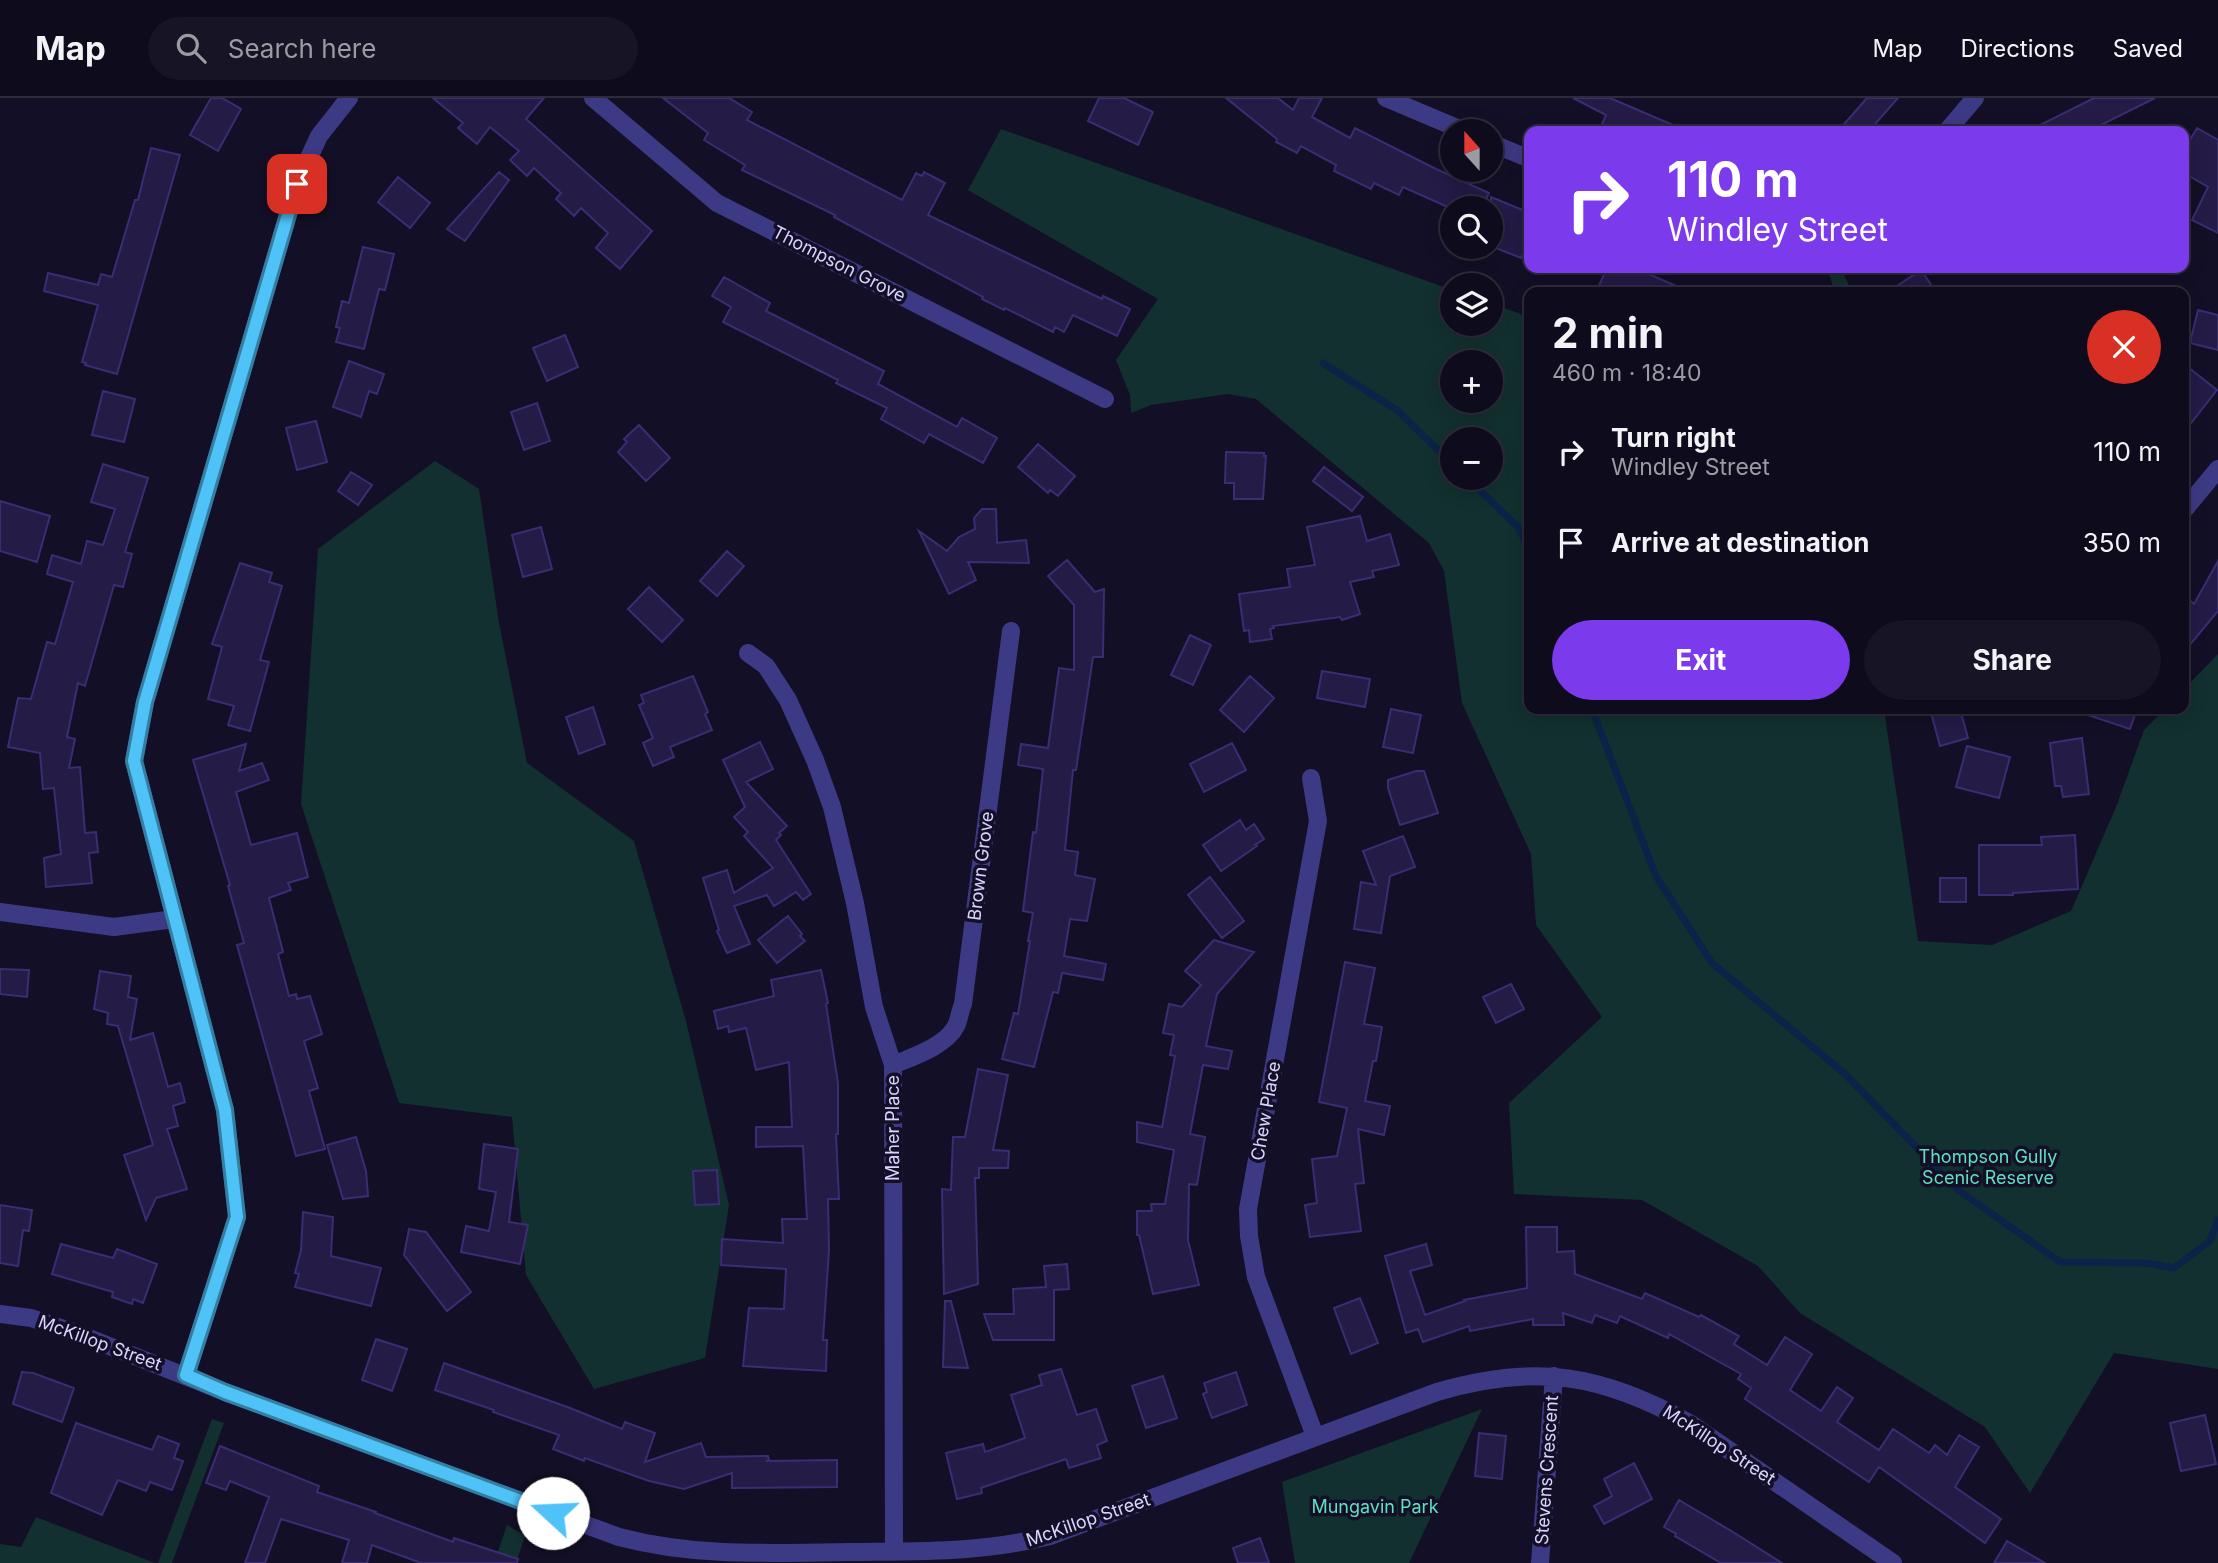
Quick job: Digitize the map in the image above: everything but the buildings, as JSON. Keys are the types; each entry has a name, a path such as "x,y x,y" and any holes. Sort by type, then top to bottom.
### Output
{"street":[{"path":"186,1375 237,1217 225,1110 134,761 145,702 297,184 319,136 349,98"},
{"name":"Thompson Grove","path":"593,98 717,203 1105,399"},
{"path":"1386,98 1440,121"},
{"path":"1951,126 1975,98"},
{"path":"1503,148 1524,157"},
{"path":"2189,504 2218,469"},
{"name":"Brown Grove","path":"893,1065 925,1052 942,1041 955,1029 962,1004 1011,631"},
{"name":"Maher Place","path":"748,653 766,666 788,699 832,807 855,903 874,1007 893,1065 894,1551"},
{"name":"Chew Place","path":"1311,778 1318,821 1248,1209 1249,1236 1256,1277 1315,1436"},
{"path":"0,912 114,927 174,919"},
{"name":"McKillop Street","path":"0,1314 31,1318 531,1505 619,1537 653,1546 733,1553 986,1549 1050,1536 1315,1436 1462,1385 1520,1376 1554,1376 1622,1390 1657,1405 1691,1424 1893,1563"},
{"name":"Stevens Crescent","path":"1541,1563 1554,1376"}],"green space":[{"name":"Thompson Gully Scenic Reserve","path":"1001,129 1440,286 1440,336 1503,336 1503,307 1524,315 1524,714 1885,714 1918,941 1992,945 2071,911 2116,807 2144,730 2160,714 2189,714 2189,684 2218,654 2218,1369 2114,1353 2030,1493 1985,1427 1800,1313 1758,1266 1642,1200 1514,1194 1509,1103 1602,1017 1536,925 1531,854 1462,703 1444,571 1429,543 1256,399 1228,394 1151,405 1131,413 1130,395 1116,360 1158,299 968,190"},
{"path":"1829,273 1843,273 1850,287 1833,287"},
{"path":"435,461 479,489 499,623 527,763 634,841 686,1021 729,1205 705,1358 594,1389 526,1275 512,1117 399,1103 301,804 318,549"},
{"name":"Mungavin Park","path":"1482,1409 1409,1563 1295,1563 1282,1482"},
{"path":"212,1419 224,1423 172,1563 158,1563"},
{"path":"36,1517 155,1563 0,1563 0,1544 21,1547"},
{"path":"507,1525 525,1536 516,1563 494,1563"}],"waterway":[{"path":"1323,363 1398,411 1440,452"},
{"path":"1479,490 1519,528 1524,539"},
{"path":"1594,714 1656,876 1712,963 1845,1074 1958,1190 2060,1262 2146,1263 2174,1268 2210,1241 2218,1220"}],"route":[{"path":"297,184 145,702 134,761 225,1110 237,1217 186,1375 225,1392 553,1513"}]}
